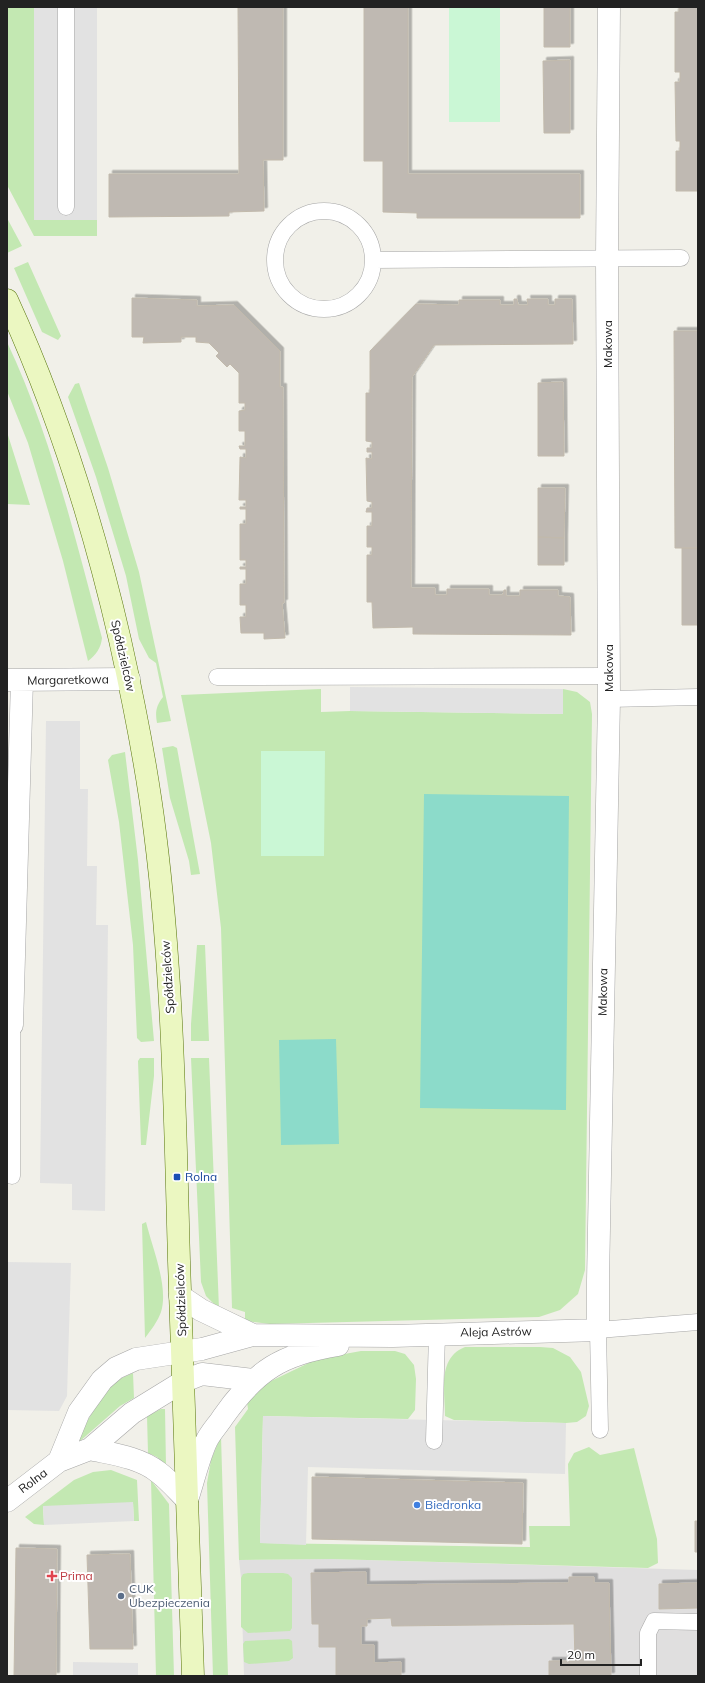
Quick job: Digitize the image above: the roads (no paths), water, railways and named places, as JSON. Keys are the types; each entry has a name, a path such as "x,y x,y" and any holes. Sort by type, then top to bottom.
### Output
{"street":[{"name":"Makowa","path":"598,1330 609,699 607,260 609,7"},
{"name":"Spółdzielców","path":"7,300 27,343 71,461 104,575 129,679 140,734 155,830 164,908 173,1050 192,1676"},
{"name":"Margaretkowa","path":"15,680 129,679"},
{"path":"9,1025 15,680"},
{"name":"Aleja Astrów","path":"180,1296 201,1310 253,1335"},
{"name":"Aleja Astrów","path":"182,1351 202,1349 253,1335 393,1336 598,1330"},
{"name":"Aleja Astrów","path":"187,1500 206,1442 236,1398 253,1380 284,1359 314,1349 393,1336"},
{"name":"Rolna","path":"59,1461 79,1412 102,1380 116,1368 136,1359 182,1351"},
{"path":"184,1381 202,1374 253,1380"},
{"name":"Rolna","path":"7,1501 59,1461 90,1449 132,1413 184,1381"},
{"path":"90,1449 120,1455 146,1465 165,1478 187,1500"}],"lane":[{"path":"66,7 66,207"},
{"path":"319,211 343,215 354,221 363,230 369,240 373,260 370,276 365,288 357,297 346,304 335,308 323,309 305,305 290,295 279,280 275,262 276,250 280,238 287,228 296,220 307,214 319,211"},
{"path":"373,260 607,260 681,258"},
{"path":"217,677 608,676"},
{"path":"609,699 698,697"},
{"path":"9,1025 12,1176"},
{"path":"600,1430 598,1330 698,1322"},
{"path":"434,1441 436,1334"},
{"path":"648,1676 648,1633 654,1621 698,1622"}],"place":[{"name":"Rolna","path":"177,1177"},
{"name":"Biedronka","path":"417,1505"},
{"name":"Prima","path":"52,1576"},
{"name":"CUK Ubezpieczenia","path":"121,1596"}]}
